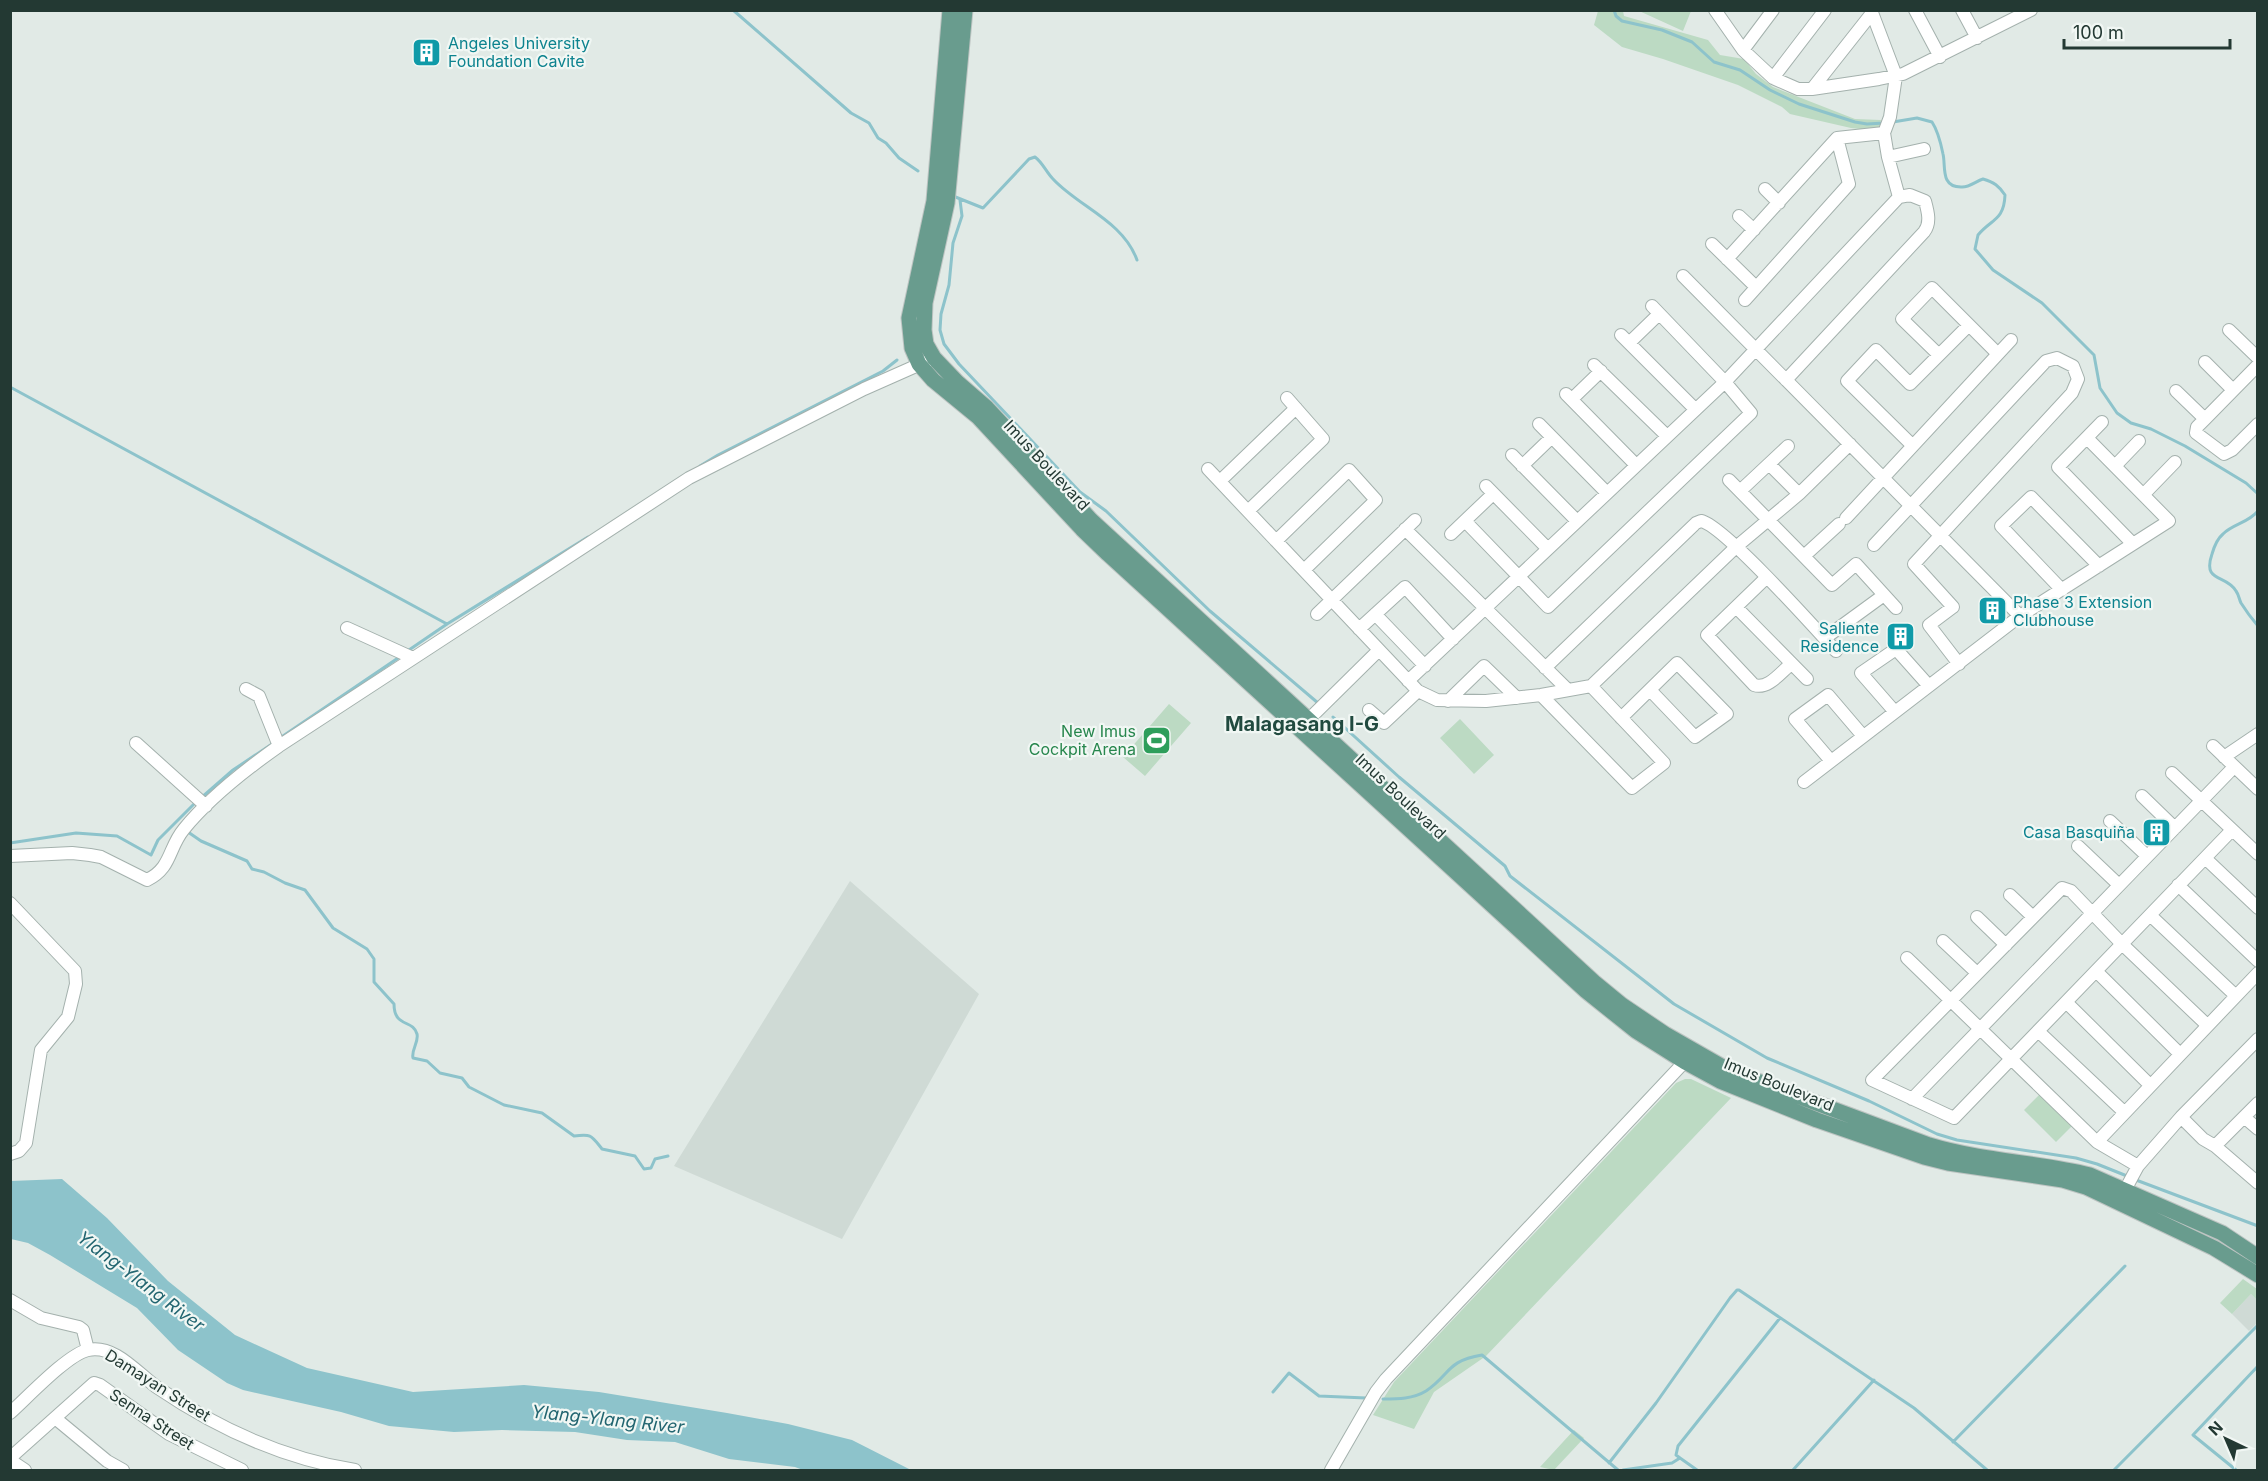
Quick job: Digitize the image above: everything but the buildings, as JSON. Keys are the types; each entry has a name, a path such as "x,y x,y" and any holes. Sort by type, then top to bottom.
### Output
{"main road":[{"name":"Imus Boulevard","path":"950,10 934,201 909,318 912,348 920,364 933,380 978,417 1101,548 1305,723"},
{"name":"Imus Boulevard","path":"965,10 947,203 923,317 926,344 934,358 987,408 1116,545 1586,991 1636,1031 1689,1057 1949,1151 2067,1169 2090,1175 2132,1179 2258,1257"},
{"name":"Imus Boulevard","path":"1689,1057 1720,1081 1817,1120 1924,1157 1948,1163 2063,1180 2086,1187 2214,1248 2258,1275"}],"street":[{"path":"1715,10 1743,50 1773,78 1798,89 1812,89 1896,76 1977,38 2010,15 2031,10"},
{"path":"1743,50 1773,10"},
{"path":"1773,78 1825,10"},
{"path":"1915,10 1940,57"},
{"path":"1962,10 1977,38"},
{"path":"1812,89 1871,12"},
{"path":"1871,12 1896,76 1887,126 1888,157 1899,197"},
{"path":"1727,259 1837,138 1887,126"},
{"path":"1745,300 1849,184 1837,138"},
{"path":"1888,157 1924,149"},
{"path":"1766,189 1779,203"},
{"path":"1408,681 1725,382 1899,197 1910,195 1925,201 1928,227 1786,380"},
{"path":"1739,216 1754,230"},
{"path":"1712,244 1756,287"},
{"path":"1683,276 2020,616"},
{"path":"1939,354 1902,319 1932,288 1998,354"},
{"path":"1465,521 1548,607 1751,413 1725,382 1656,310 1625,339 1695,409"},
{"path":"1912,445 1847,381 1876,350 1910,384 1969,325"},
{"path":"2229,330 2258,358"},
{"path":"1804,556 1842,521 2011,340"},
{"path":"10,856 72,853 90,855 101,857 147,880 157,875 166,865 182,830 253,765 279,746 689,478 864,389 934,358"},
{"path":"1874,545 2046,362 2057,358 2073,366 2078,379 2077,387 1914,564 1953,607 1929,625 1959,664"},
{"path":"2205,362 2233,390"},
{"path":"2258,365 2197,427 2196,433 2224,454 2232,450 2258,424"},
{"path":"1636,465 1569,396 1598,368 1666,436"},
{"path":"2176,391 2205,419"},
{"path":"1220,481 1292,403 1323,439 1248,510"},
{"path":"2102,422 2058,467 2133,544"},
{"path":"1539,424 1607,493"},
{"path":"1522,466 1552,437"},
{"path":"1804,782 2020,616 2169,521 2087,438"},
{"path":"2115,466 2139,441"},
{"path":"1208,469 1418,690 1437,700 1486,701 1541,695 1591,686 1736,547 1799,494 1850,444"},
{"path":"1740,491 1788,446"},
{"path":"1512,455 1577,521"},
{"path":"2144,494 2175,462"},
{"path":"1769,464 1799,494"},
{"path":"1276,541 1349,470 1376,500 1304,570"},
{"path":"1729,480 1832,585 1856,564 1896,608"},
{"path":"1451,534 1465,521 1489,490 1548,549"},
{"path":"2062,590 2001,526 2031,497 2099,566"},
{"path":"1317,614 1415,520"},
{"path":"1545,668 1696,523 1701,521 1713,526 1736,547 1836,651"},
{"path":"1405,529 1567,689"},
{"path":"1766,578 1707,634 1754,685 1765,686 1791,664"},
{"path":"1359,629 1405,586 1453,639"},
{"path":"1825,639 1884,596"},
{"path":"1736,607 1807,679"},
{"path":"1375,614 1425,666"},
{"path":"347,628 413,658"},
{"path":"1895,712 1861,673 1896,649 1929,686"},
{"path":"1305,723 1379,650"},
{"path":"1622,718 1650,690 1677,663 1727,714 1695,737 1650,690"},
{"path":"1448,701 1484,666 1517,698"},
{"path":"1541,695 1632,788 1664,763 1591,686"},
{"path":"246,689 259,696 279,746"},
{"path":"1370,710 1384,723 1418,690"},
{"path":"1831,761 1795,719 1828,695 1863,736"},
{"path":"2224,757 2258,734"},
{"path":"136,742 206,806"},
{"path":"2213,746 2258,789"},
{"path":"1912,1098 2234,767"},
{"path":"2172,773 2258,854"},
{"path":"2142,796 2175,828"},
{"path":"2110,821 2147,856"},
{"path":"2207,1025 2122,944 2071,891 2062,888 1872,1080 1954,1118 2096,971 2122,944 2150,915 2178,885 2232,830"},
{"path":"2078,846 2119,885"},
{"path":"2205,858 2258,908"},
{"path":"2178,885 2258,961"},
{"path":"2010,895 2033,917"},
{"path":"10,903 75,971 76,984 68,1017 42,1050 26,1143 19,1150 10,1154"},
{"path":"2150,915 2236,996"},
{"path":"1977,917 2006,945"},
{"path":"1943,941 1977,973"},
{"path":"1907,958 2132,1179 2181,1118 2258,1039"},
{"path":"2096,971 2180,1054"},
{"path":"2097,1143 2258,973"},
{"path":"2066,1002 2150,1085"},
{"path":"2038,1031 2124,1112"},
{"path":"1331,1470 1376,1392 1386,1379 1689,1057"},
{"path":"2215,1146 2258,1103"},
{"path":"2244,1117 2258,1130"},
{"path":"2181,1118 2203,1139 2215,1146 2258,1183"},
{"path":"10,1300 41,1318 79,1327 88,1350"},
{"name":"Damayan Street","path":"10,1413 67,1362 80,1353 99,1349 114,1354 178,1400 253,1441 312,1462 355,1470"},
{"name":"Senna Street","path":"55,1418 94,1383 169,1434 237,1470"},
{"path":"25,1470 10,1459 55,1418 107,1461 123,1470"}],"shaded area":[{"path":"850,881 979,994 842,1239 674,1166"},
{"path":"2251,1294 2257,1300 2257,1323 2249,1331 2232,1314"}],"green space":[{"path":"1637,10 1691,10 1691,11 1683,31"},
{"path":"1598,11 1623,11 1624,16 1708,40 1720,55 1744,59 1756,74 1773,87 1855,119 1881,120 1879,128 1869,130 1851,128 1790,114 1782,107 1738,85 1622,47 1594,25"},
{"name":"New Imus Cockpit Arena","path":"1169,704 1191,723 1145,776 1123,757"},
{"path":"1460,719 1494,755 1474,774 1440,738"},
{"path":"1691,1079 1731,1098 1486,1356 1434,1392 1414,1429 1373,1415 1394,1382 1676,1083"},
{"path":"2042,1092 2074,1124 2056,1142 2024,1110"},
{"path":"2243,1279 2257,1289 2257,1300 2251,1294 2232,1314 2220,1303"},
{"path":"1574,1430 1584,1438 1554,1470 1540,1467"}],"water":[{"name":"Ylang-Ylang River","path":"62,1179 107,1218 168,1281 235,1335 307,1368 413,1392 524,1385 599,1392 727,1413 788,1424 852,1440 911,1470 803,1470 729,1459 675,1442 627,1440 575,1432 502,1430 454,1432 389,1426 341,1412 243,1390 227,1383 178,1350 137,1308 50,1255 28,1243 11,1239 11,1181"}],"waterway":[{"path":"733,10 851,113 869,123 878,138 886,143 899,158 918,171"},
{"path":"1614,10 1616,16 1622,21 1662,30 1692,42 1714,62 1740,70 1770,90 1799,104 1855,122 1884,123"},
{"path":"1893,122 1917,118 1932,122 1940,142 1945,175 1950,184 1964,187 1983,179 1993,183 2003,192 2005,195 2002,210 1996,219 1978,235 1975,249 1993,270 2042,303 2094,355 2100,388 2117,413 2131,423 2151,429 2185,446 2246,483 2258,494"},
{"path":"953,196 983,208 1029,159 1035,157 1064,189 1100,215 1122,235 1137,260"},
{"path":"960,200 962,216 953,243 949,285 941,314 940,330 944,344 959,364 1080,492 1106,511 1210,611 1318,703"},
{"path":"700,466 883,371 897,360"},
{"path":"10,387 447,624"},
{"path":"2258,511 2221,536 2217,541 2210,563 2210,570 2213,574 2232,586 2240,602 2258,626"},
{"path":"406,652 588,537"},
{"path":"280,738 401,656"},
{"path":"1333,717 1399,777 1505,866 1510,876 1674,1004 1767,1058 1869,1101 1937,1134 1957,1140 2076,1158 2127,1176"},
{"path":"201,798 233,770 272,744"},
{"path":"10,843 76,833 117,836 151,855 158,840 196,802"},
{"path":"188,832 201,841 247,861 252,869 305,890 333,928 367,949 374,959 374,982 394,1004 397,1017 415,1029 417,1040 413,1058 427,1061 440,1073 462,1078 469,1087 504,1105 542,1113 574,1136 591,1136 602,1149 635,1156 644,1169 651,1168 655,1159 668,1156"},
{"path":"2136,1180 2258,1226"},
{"path":"1953,1442 2125,1266"},
{"path":"1609,1463 1656,1403 1730,1298 1739,1290 1914,1408 1987,1470"},
{"path":"1680,1458 1676,1455 1678,1446 1780,1318"},
{"path":"2114,1470 2258,1325"},
{"path":"1383,1399 1405,1398 1421,1394 1455,1365 1482,1355 1618,1470"},
{"path":"2236,1470 2193,1435 2258,1366"},
{"path":"1273,1392 1289,1373 1319,1396 1366,1398"},
{"path":"1793,1470 1874,1380"},
{"path":"1623,1470 1672,1463 1680,1458 1697,1470"}],"place":[{"name":"Angeles University Foundation Cavite","path":"427,52"},
{"name":"Phase 3 Extension Clubhouse","path":"1992,611"},
{"name":"Saliente Residence","path":"1900,637"},
{"name":"New Imus Cockpit Arena","path":"1157,740"},
{"name":"Casa Basquiña","path":"2156,832"}],"district":[{"name":"Malagasang I-G","path":"1302,724"}]}
